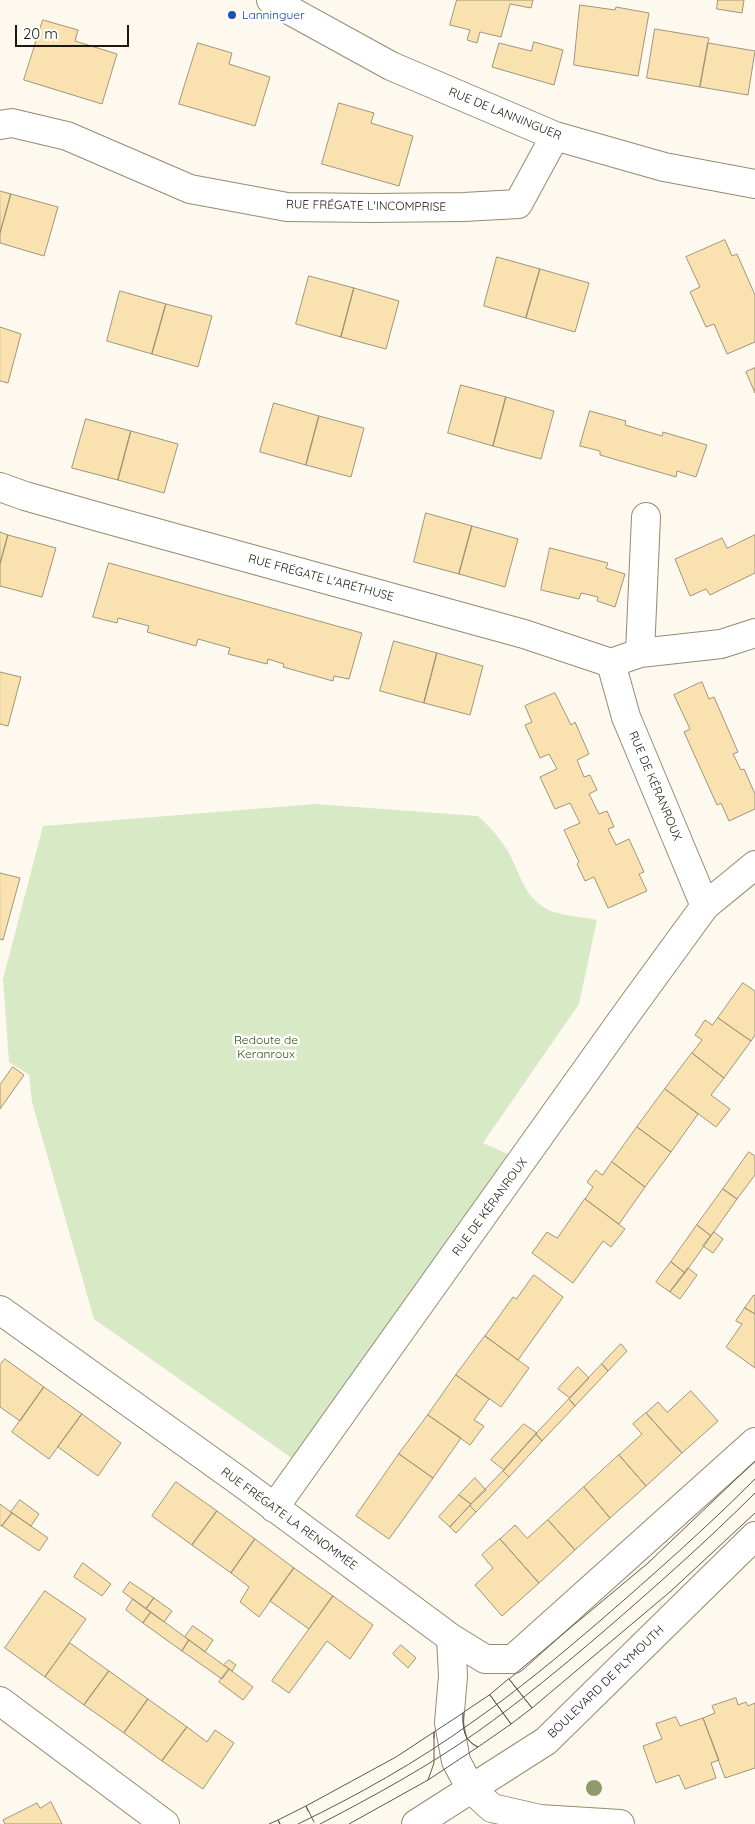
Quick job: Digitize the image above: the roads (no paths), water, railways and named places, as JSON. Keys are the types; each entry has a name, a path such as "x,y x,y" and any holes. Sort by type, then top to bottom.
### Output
{"street":[{"name":"RUE DE LANNINGUER","path":"271,0 391,66 555,136 664,167 755,184"},
{"name":"RUE FRÉGATE L'INCOMPRISE","path":"0,125 12,123 67,136 190,189 287,207 464,207 518,204 555,136"},
{"name":"RUE FRÉGATE L'ARÉTHUSE","path":"0,487 106,519 524,634 611,663"},
{"path":"640,653 646,516"},
{"path":"611,663 640,653 720,644 755,633"},
{"name":"RUE DE KÉRANROUX","path":"611,663 626,717 705,906"},
{"name":"RUE DE KÉRANROUX","path":"274,1508 705,906 755,865"},
{"name":"RUE FRÉGATE LA RENOMMÉE","path":"0,1310 450,1638"},
{"path":"450,1638 485,1659 512,1660 755,1442"},
{"name":"BOULEVARD DE PLYMOUTH","path":"421,1823 546,1741 755,1536"},
{"path":"450,1638 453,1676 449,1723 456,1761 471,1789 492,1808 540,1819 620,1824"},
{"path":"0,1701 158,1818"}],"tram line":[{"path":"755,1461 648,1563 509,1679 532,1708 671,1591 755,1513"},
{"path":"298,1824 365,1790 408,1764 451,1737 505,1698 554,1660 621,1603 699,1533 755,1479"},
{"path":"320,1824 420,1769 510,1708 643,1597 755,1493"},
{"path":"509,1679 532,1708 511,1724 490,1695 509,1679"},
{"path":"490,1695 511,1724 478,1747 469,1741 465,1733 463,1713 490,1695"},
{"path":"349,1824 428,1780 478,1747 469,1741 465,1733 463,1713 434,1732 434,1763 428,1780"},
{"path":"314,1822 306,1806 396,1757 434,1732 434,1738"},
{"path":"269,1824 278,1820 280,1824 278,1820 306,1806 308,1811"}],"place":[{"name":"Lanninguer","path":"232,15"}],"park label":[{"name":"Redoute de Keranroux","path":"266,1047"}]}
